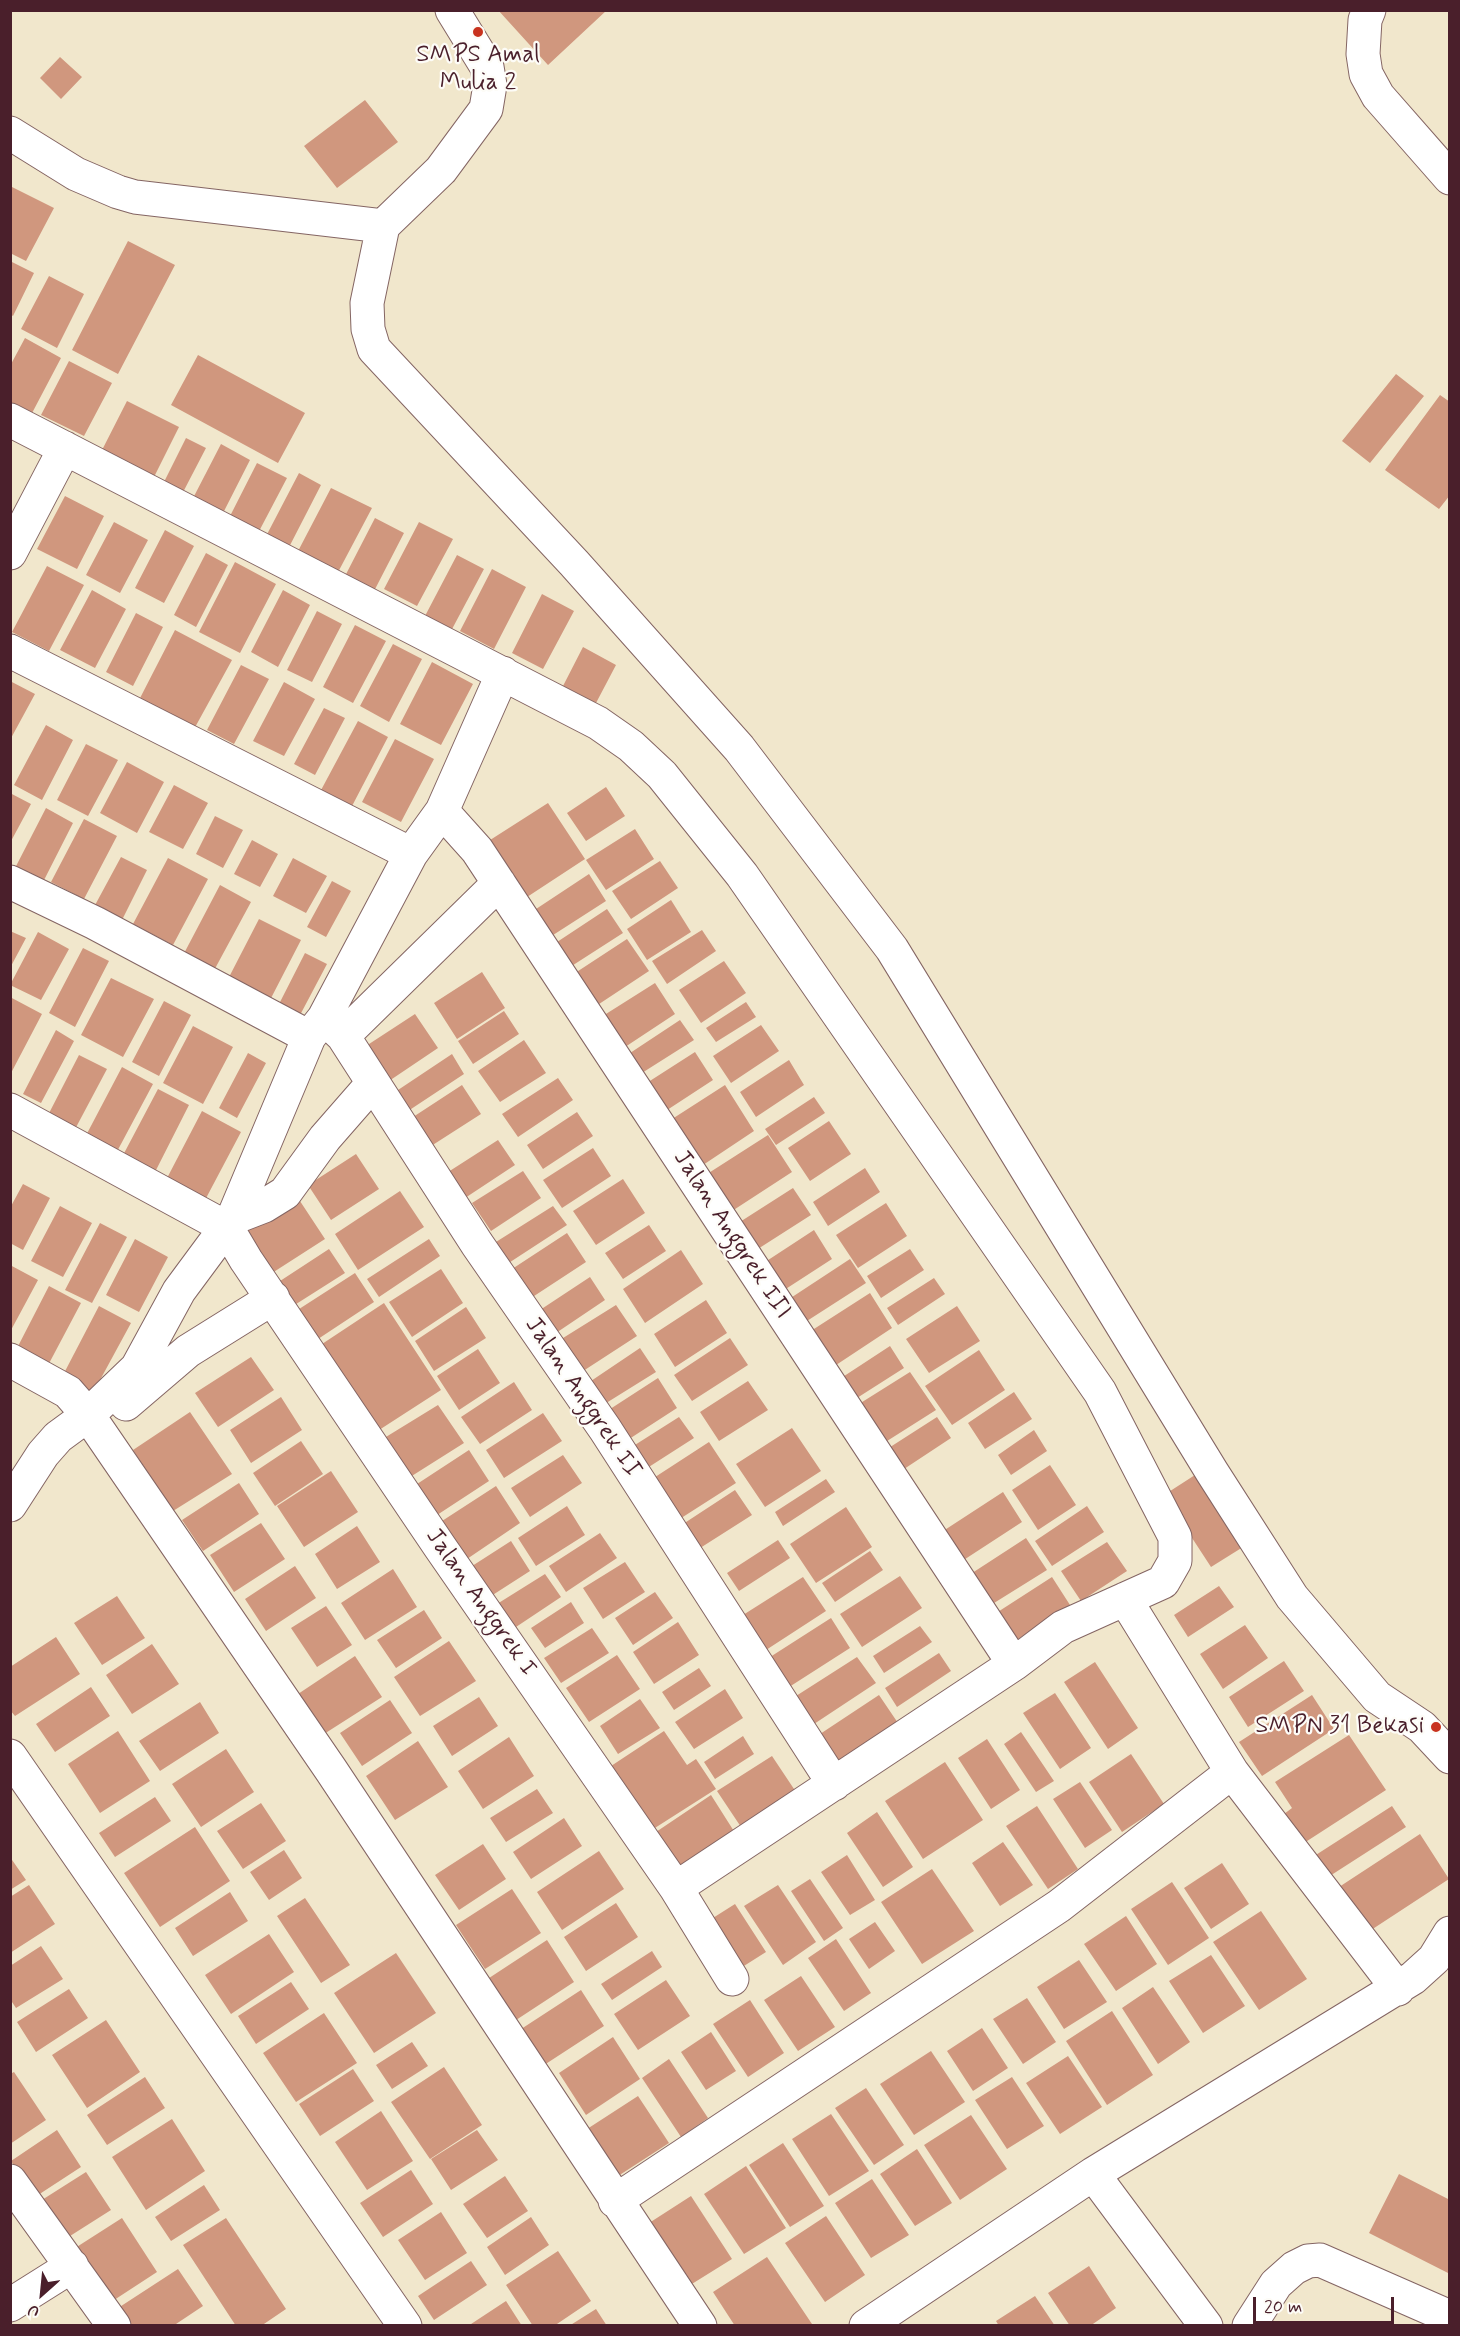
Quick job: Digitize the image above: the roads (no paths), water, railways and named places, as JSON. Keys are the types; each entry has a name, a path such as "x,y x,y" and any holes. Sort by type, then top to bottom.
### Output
{"street":[{"path":"452,10 487,66 490,85 486,109 441,170 383,226 367,303 368,329 374,349 574,564 740,748 892,949 1212,1472 1292,1598 1377,1697 1422,1727 1449,1757"},
{"path":"1370,10 1365,20 1363,54 1366,74 1386,105 1449,178"},
{"path":"10,133 76,174 135,197 383,226"},
{"path":"10,420 503,673 598,723 631,746 674,788 742,875 1100,1392 1175,1537 1177,1548 1172,1570 1163,1582 1063,1627 1014,1664 676,1888"},
{"path":"10,553 65,448"},
{"path":"10,651 411,854"},
{"path":"92,1422 137,1368 179,1291 230,1223 411,854 442,812 503,673"},
{"name":"Jalan Anggrek III","path":"442,812 477,850 1014,1664"},
{"path":"10,882 325,1031"},
{"path":"325,1031 499,883"},
{"name":"Jalan Anggrek II","path":"325,1031 373,1083 477,1244 611,1438 834,1784"},
{"path":"230,1223 285,1193 325,1138 373,1083"},
{"path":"10,1110 230,1223"},
{"name":"Jalan Anggrek I","path":"230,1223 273,1298 440,1547 676,1888 732,1979"},
{"path":"10,1505 47,1449 67,1429 92,1422 188,1351 273,1298"},
{"path":"10,1359 68,1392 92,1422 331,1770 615,2201 700,2325"},
{"path":"1125,1599 1232,1772 1398,1989"},
{"path":"10,1756 405,2325"},
{"path":"615,2201 1059,1906 1232,1772"},
{"path":"866,2325 1093,2174 1398,1989 1428,1967 1449,1933"},
{"path":"1093,2174 1206,2325"},
{"path":"10,2181 114,2325"},
{"path":"1249,2325 1276,2284 1294,2268 1308,2261 1320,2260 1449,2317"},
{"path":"10,2304 72,2266"}],"place":[{"name":"SMPS Amal Mulia 2","path":"478,32"},
{"name":"SMPN 31 Bekasi","path":"1436,1727"}]}
